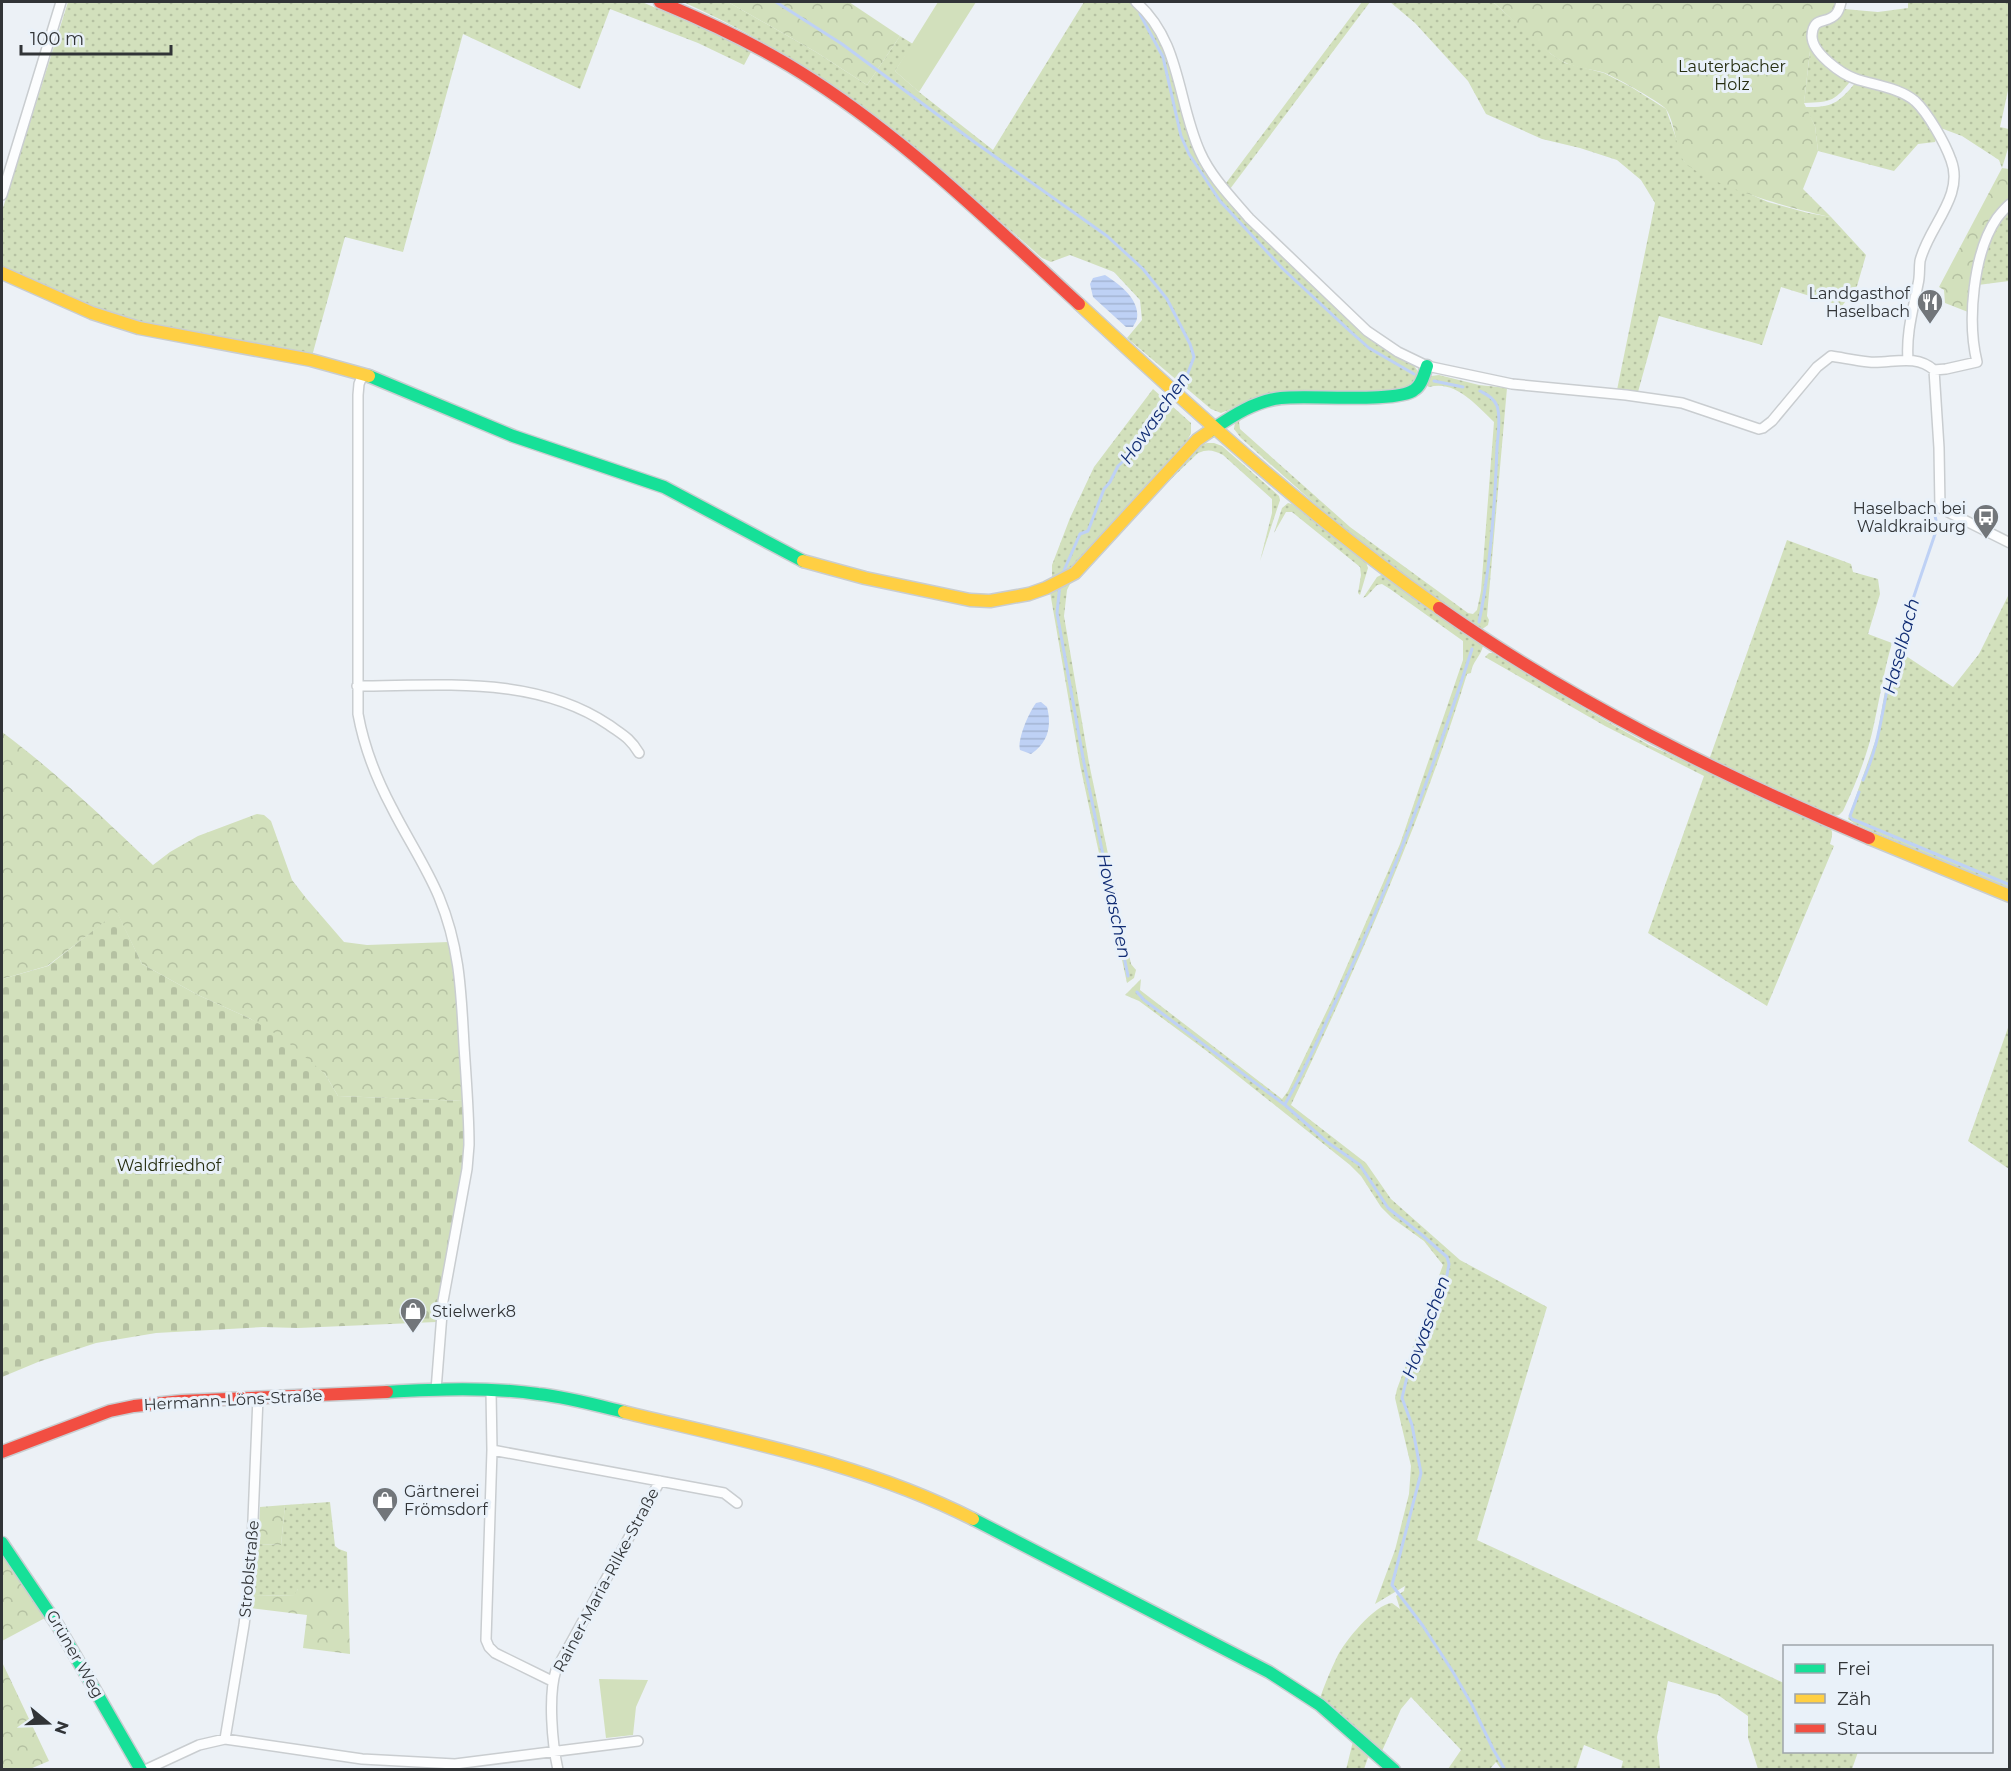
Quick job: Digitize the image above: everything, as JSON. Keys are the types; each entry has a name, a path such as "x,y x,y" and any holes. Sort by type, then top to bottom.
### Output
{"street":[{"path":"2,195 61,2"},
{"path":"660,2 728,31 761,49 859,112 980,213 1287,492 1396,579 1491,645 1608,715 1715,769 1840,826 2010,896"},
{"path":"1136,2 1159,27 1166,41 1201,154 1224,189 1249,218 1367,331 1398,352 1427,366 1512,384 1682,403 1759,429 1772,421 1817,367 1831,356 1871,362 1908,360 1926,363 1934,370 1940,508 2010,543"},
{"path":"1841,2 1835,16 1815,25 1812,37 1822,57 1850,76 1893,90 1916,102 1939,137 1954,171 1950,199 1933,228 1920,263 1919,280 1906,341 1908,360"},
{"path":"1934,370 1977,362 1973,341 1974,290 1990,231 1998,217 2010,204"},
{"path":"2,273 92,313 139,328 311,360 363,374 513,436 664,487 801,561 970,600 990,601 1029,594 1069,576 1092,556 1197,440 1248,407 1280,398 1378,397 1408,394 1420,384 1427,366"},
{"path":"363,374 358,395 358,714 368,754 382,789 439,896 455,942 460,968 469,1145 467,1169 443,1301 436,1390"},
{"path":"357,686 481,686 530,693 576,708 600,719 632,741 639,753"},
{"name":"Hermann-Löns-Straße","path":"2,1452 126,1407 180,1401 436,1390 526,1392 774,1447 867,1475 922,1495 1238,1654 1294,1686 1353,1732 1394,1770"},
{"path":"491,1390 492,1450 486,1640 495,1653 552,1682"},
{"name":"Stroblstraße","path":"225,1739 251,1569 258,1397"},
{"path":"492,1450 724,1493 737,1503"},
{"name":"Rainer-Maria-Rilke-Straße","path":"558,1770 554,1751 552,1682 556,1670 660,1481"},
{"name":"Grüner Weg","path":"2,1544 62,1630 143,1770"},
{"path":"143,1770 200,1745 225,1739 362,1759 455,1767 554,1751 638,1742"}],"green space":[{"path":"68,2 642,2 726,38 751,52 744,65 698,43 610,9 580,89 463,34 403,252 345,237 312,356 142,325 93,309 2,268 2,211"},
{"path":"683,2 728,2 816,52 867,85 900,36 913,44 895,71 993,150 1084,2 1131,2 1145,15 1163,45 1209,176 1219,191 1346,317 1413,364 1417,370 1416,383 1405,390 1246,403 1221,413 1211,409 1127,338 1142,320 1140,300 1114,272 1070,255 1051,262 1042,258 916,150 827,83 781,53 733,26"},
{"path":"728,2 849,2 900,36 867,85 816,52"},
{"path":"938,2 976,2 919,92 895,71"},
{"path":"1362,2 1370,2 1230,189 1226,183"},
{"path":"1390,2 1493,2 1551,54 1565,63 1604,73 1666,109 1684,161 1701,173 1768,202 1831,217 1866,255 1857,286 1842,306 1781,287 1762,345 1659,316 1638,392 1617,390 1655,203 1641,180 1617,160 1542,139 1486,114 1468,81 1415,23"},
{"name":"Lauterbacher Holz","path":"1493,2 1839,2 1834,13 1819,20 1811,42 1804,103 1815,126 1818,151 1803,189 1831,217 1729,187 1693,169 1683,160 1671,119 1665,108 1645,94 1607,74 1558,59"},
{"path":"1908,2 2009,2 2009,86 2000,127 2009,129 2010,142 2002,168 1999,160 1962,136 1938,127 1918,102 1854,75 1820,52 1815,30 1844,9 1878,12 1908,8"},
{"path":"1811,42 1852,79 1832,99 1804,103"},
{"path":"1857,81 1912,101 1937,136 1935,142 1918,144 1894,171 1818,151 1815,126 1805,107 1829,105 1835,102"},
{"path":"2002,168 2009,169 2009,200 1999,211 1970,286 1968,312 1945,303 1944,290 1939,287"},
{"path":"2009,209 2009,281 1978,285 1988,245 1996,226"},
{"path":"1439,375 1479,385 1507,388 1487,616 1489,620 1488,625 1481,630 1377,555 1333,520 1241,438 1234,429 1235,422 1247,412 1239,422 1240,429 1350,527 1468,613 1473,614 1477,610 1481,591 1494,422 1465,395 1448,387 1429,387 1425,384 1431,376"},
{"path":"1153,389 1191,423 1191,433 1186,443 1074,568 1052,579 1052,565 1070,518 1094,467"},
{"path":"1207,443 1222,446 1279,496 1280,500 1260,561 1272,513 1272,499 1219,453 1208,451 1198,453 1138,511 1201,445"},
{"path":"1288,503 1366,562 1368,568 1360,595 1358,593 1360,567 1292,512 1286,512 1274,533 1282,508"},
{"path":"1787,540 1851,564 1853,572 1878,579 1880,594 1868,634 1892,643 1865,757 1843,811 1835,816 1709,760"},
{"path":"1383,574 1421,604 1483,646 1471,673 1467,674 1430,784 1387,892 1291,1105 1366,1163 1391,1199 1460,1260 1547,1307 1477,1540 1783,1683 1783,1753 1858,1753 1852,1769 1758,1769 1748,1738 1748,1716 1718,1695 1668,1681 1657,1737 1660,1769 1621,1769 1623,1761 1584,1745 1576,1769 1501,1769 1496,1762 1490,1769 1448,1769 1461,1750 1411,1697 1401,1709 1382,1751 1319,1701 1337,1657 1346,1642 1369,1617 1385,1605 1392,1603 1400,1609 1396,1596 1404,1591 1405,1586 1375,1604 1395,1550 1409,1494 1411,1466 1395,1398 1443,1265 1424,1241 1392,1218 1381,1207 1361,1176 1350,1165 1208,1052 1139,1001 1125,995 1141,979 1140,990 1282,1099 1288,1091 1332,1000 1400,844 1463,660 1463,641 1382,584 1377,585 1363,598 1377,577"},
{"path":"1071,582 1067,590 1064,616 1089,763 1131,964 1136,970 1134,978 1127,983 1080,765 1050,592"},
{"path":"2009,594 2009,889 1848,819 1877,736 1885,691 1897,645 1903,654 1953,687 1979,654"},
{"path":"1493,653 1649,745 1831,828 1830,844 1834,846 1767,1006 1648,933 1704,776 1605,726 1485,657"},
{"path":"2,732 61,780 153,865 198,836 257,814 264,815 271,821 292,880 344,942 367,945 449,942 456,995 464,1101 338,1096 325,1074 251,1019 198,995 142,964 117,913 47,966 2,979"},
{"name":"Waldfriedhof","path":"117,912 142,964 198,995 251,1019 284,1039 325,1074 338,1096 464,1101 465,1164 436,1308 436,1322 156,1333 96,1343 38,1362 2,1377 2,979 48,966"},
{"path":"2009,1025 2009,1169 1968,1141"},
{"path":"330,1502 335,1546 347,1552 348,1589 298,1589 295,1596 253,1595 258,1544 281,1545 285,1505"},
{"path":"285,1505 281,1545 258,1544 260,1507"},
{"path":"2,1555 45,1618 2,1641"},
{"path":"298,1589 348,1589 350,1654 303,1648 307,1615 251,1608 253,1595 294,1596"},
{"path":"2,1662 49,1761 30,1769 2,1769"},
{"path":"599,1679 648,1680 636,1707 633,1735 606,1738"},
{"path":"1354,1737 1370,1752 1364,1769 1346,1770"}],"water":[{"path":"1105,275 1122,287 1132,298 1137,311 1137,320 1133,327 1126,327 1093,297 1090,284 1093,278"},
{"path":"1041,702 1047,707 1049,727 1041,745 1031,754 1020,750 1020,740 1030,713 1036,703"}],"waterway":[{"name":"Howaschen","path":"776,2 842,44 1107,236 1143,269 1167,299 1190,344 1194,357 1178,391"},
{"path":"1140,14 1163,57 1181,136 1189,154 1220,201 1283,269 1352,333 1369,348 1414,374"},
{"path":"1434,381 1463,387"},
{"path":"1479,622 1492,535 1499,421 1496,403 1480,391"},
{"name":"Howaschen","path":"1062,575 1080,534 1088,531 1104,489 1118,466 1129,456 1175,397"},
{"name":"Haselbach","path":"1863,780 1877,741 1900,640 1936,531 1934,512"},
{"name":"Howaschen","path":"1060,584 1057,613 1084,763 1128,976"},
{"path":"1285,1104 1320,1036 1377,909 1443,737 1472,649"},
{"name":"Haselbach","path":"1859,792 1850,816 1852,819 2010,885"},
{"name":"Howaschen","path":"1137,992 1144,1000 1285,1105 1327,1142 1360,1165 1388,1208 1447,1257 1449,1264 1447,1275 1407,1377 1402,1398 1412,1425 1421,1473 1392,1585 1423,1626 1453,1672 1505,1770"}],"traffic: fast":[{"path":"1210,431 1243,410 1261,402 1281,398 1372,397 1405,394 1419,385 1427,366"},
{"path":"369,376 513,436 664,487 803,561"},
{"path":"387,1392 500,1390 549,1395 624,1412"},
{"path":"973,1519 1269,1672 1320,1705 1394,1770"},
{"path":"2,1543 58,1626 141,1770"}],"traffic: slow":[{"path":"2,273 92,313 139,328 311,360 369,376"},
{"path":"1079,304 1254,462 1344,537 1439,608"},
{"path":"803,561 865,578 970,600 990,601 1029,594 1075,573 1197,440 1210,431"},
{"path":"1869,838 2010,896"},
{"path":"624,1412 802,1455 846,1468 889,1483 973,1519"}],"traffic: jam":[{"path":"660,2 758,48 796,69 850,105 951,187 1079,304"},
{"path":"1439,608 1541,675 1648,734 1757,788 1869,838"},
{"path":"2,1452 110,1411 134,1406 182,1401 387,1392"}],"place":[{"name":"Landgasthof Haselbach","path":"1930,325"},
{"name":"Haselbach bei Waldkraiburg","path":"1986,540"},
{"name":"Stielwerk8","path":"413,1334"},
{"name":"Gärtnerei Frömsdorf","path":"385,1523"}]}
